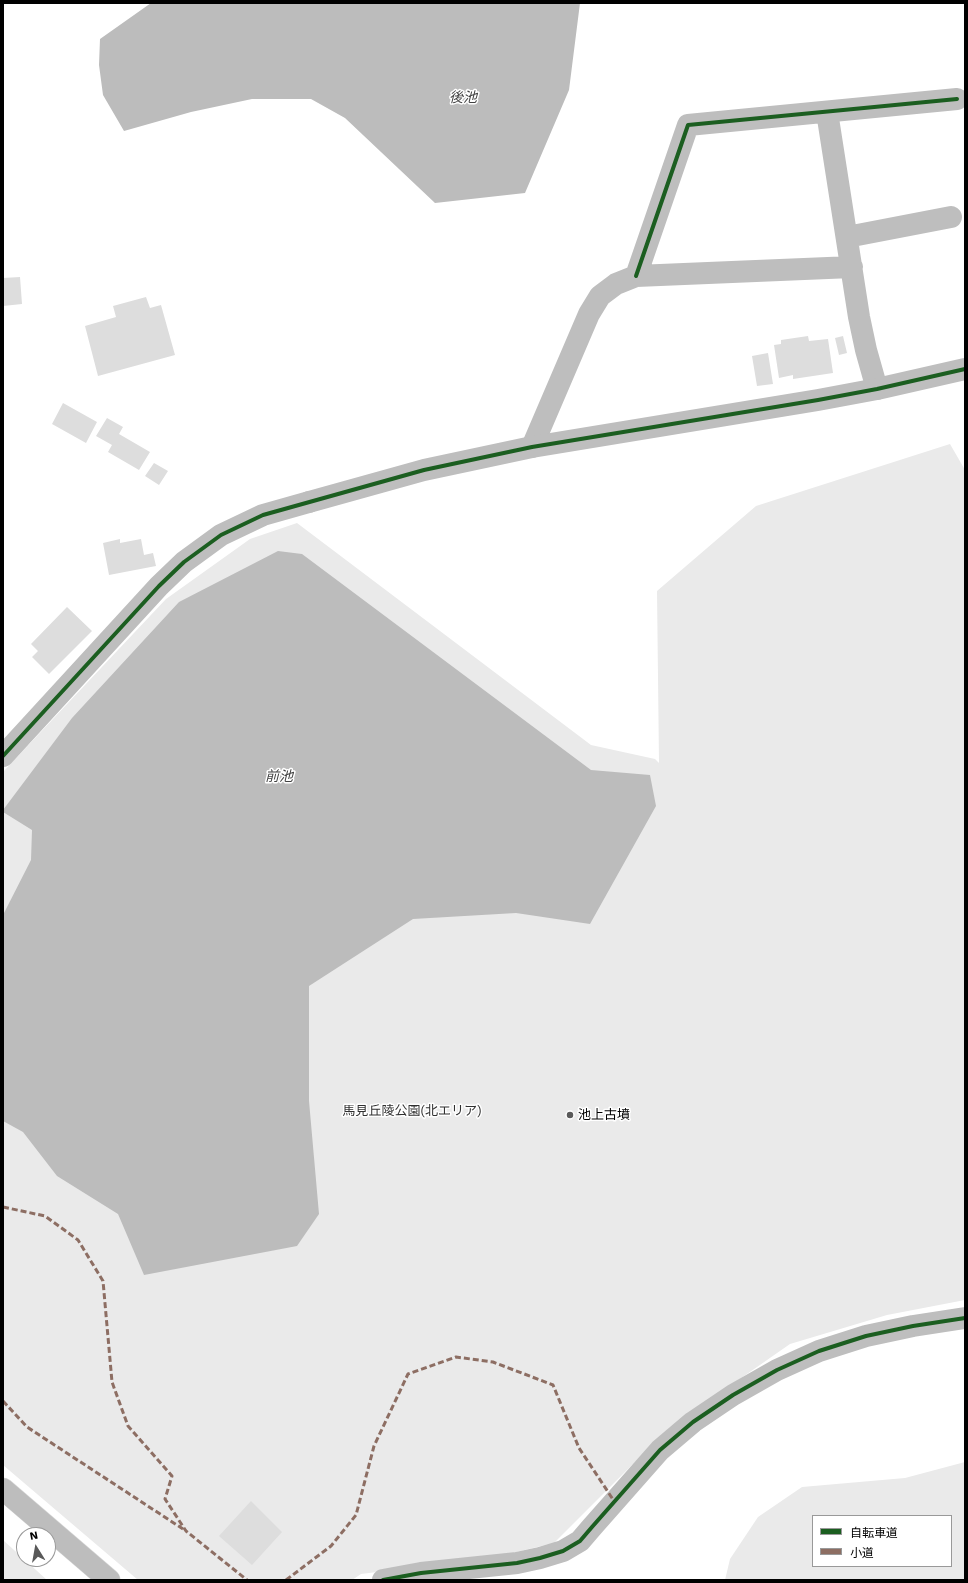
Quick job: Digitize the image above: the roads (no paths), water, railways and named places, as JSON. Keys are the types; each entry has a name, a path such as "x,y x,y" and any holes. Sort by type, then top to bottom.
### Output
{"main road":[{"path":"3,1489 109,1580"}],"street":[{"path":"636,276 688,125 957,99"},
{"path":"827,112 866,350 877,389"},
{"path":"848,237 951,217"},
{"path":"532,447 589,314 600,296 616,284 636,276 852,268"},
{"path":"3,756 159,586 184,562 221,535 263,515 424,470 532,447 877,389 965,370"},
{"path":"383,1580 421,1573 517,1563 563,1551 580,1540 660,1450 694,1422 733,1395 777,1370 819,1351 866,1336 914,1326 965,1318"}],"water":[{"name":"後池","path":"151,3 580,3 569,90 525,193 435,203 345,118 311,99 252,99 191,112 124,131 103,95 99,65 100,39"},
{"name":"前池","path":"278,551 302,554 591,770 650,775 656,806 590,924 516,913 413,919 309,986 309,1101 319,1214 297,1246 144,1275 118,1214 57,1176 23,1132 3,1121 3,915 31,860 32,830 3,812 3,810 72,718 179,602"}],"place":[{"name":"池上古墳","path":"570,1115"}],"park label":[{"name":"馬見丘陵公園(北エリア)","path":"412,1111"}]}
